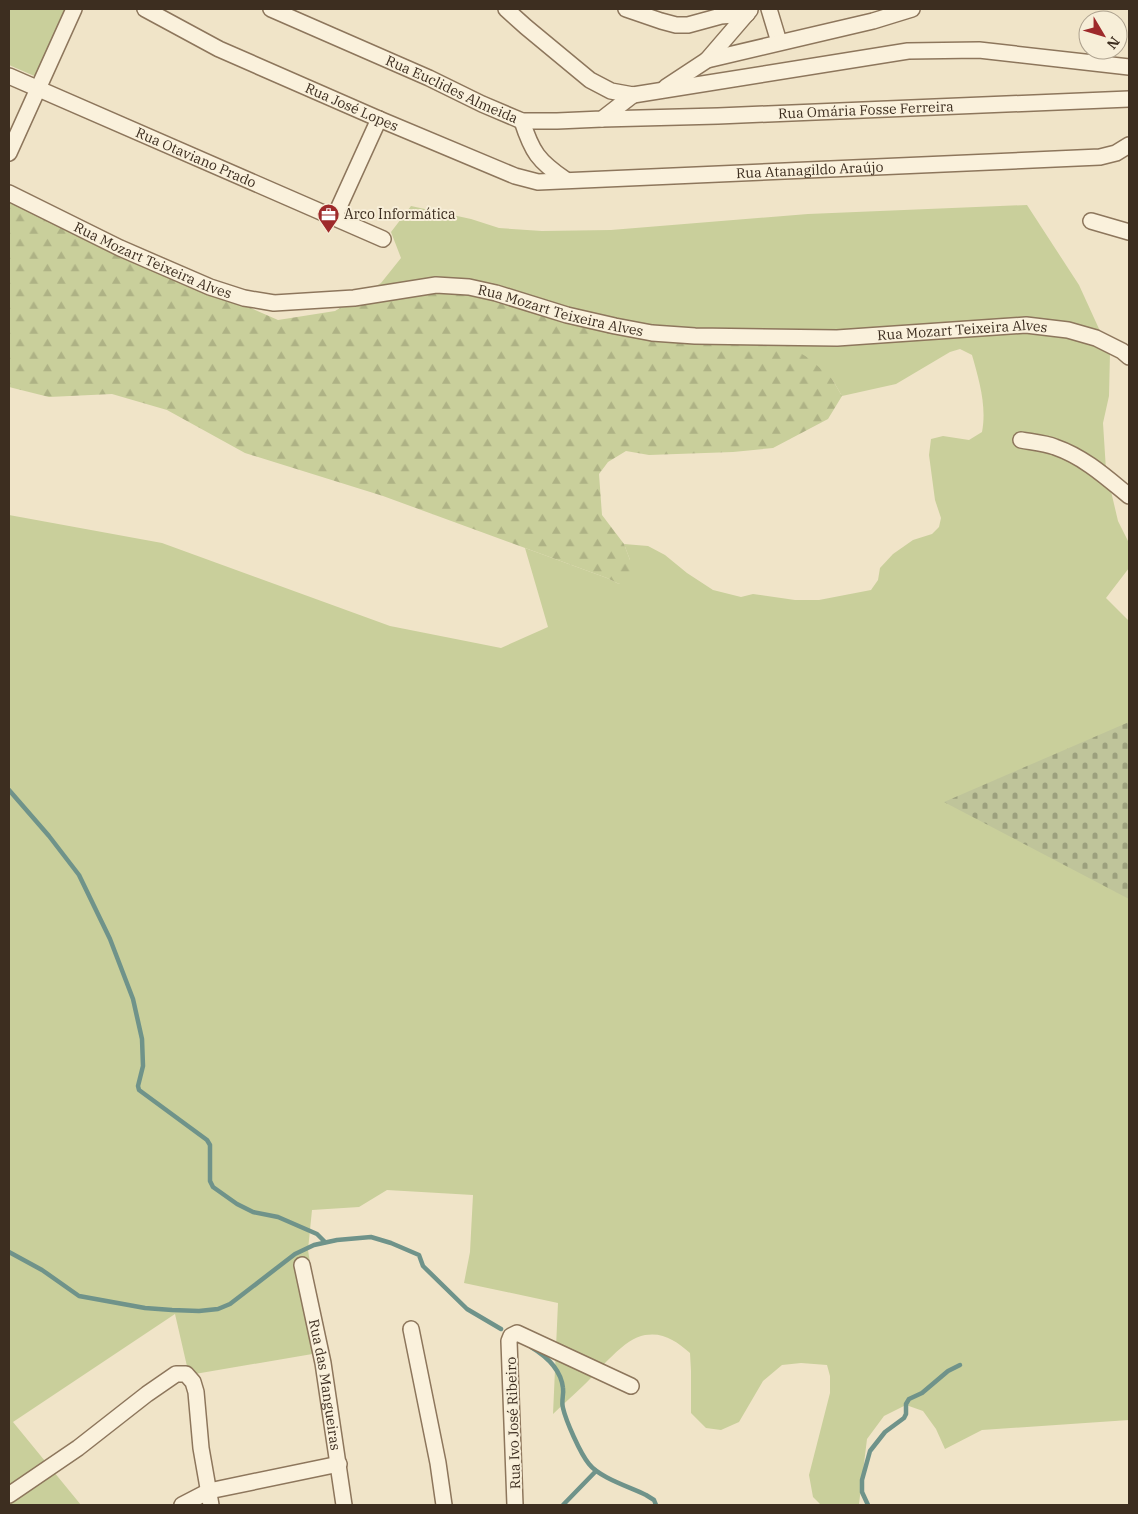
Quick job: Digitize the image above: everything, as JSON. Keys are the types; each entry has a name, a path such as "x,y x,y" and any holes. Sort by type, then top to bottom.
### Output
{"street":[{"path":"9,153 74,9"},
{"name":"Rua José Lopes","path":"145,9 219,49 516,176 538,182 566,180"},
{"name":"Rua Euclides Almeida","path":"271,9 429,78 482,104 522,120 557,122 602,119"},
{"path":"506,9 590,80 611,91 633,95 908,51 979,50 1129,67"},
{"path":"626,9 661,22 676,25 688,25 721,16 749,12"},
{"path":"769,9 779,42"},
{"path":"707,60 874,20 912,9"},
{"path":"660,90 707,60 749,12"},
{"name":"Rua Otaviano Prado","path":"9,76 383,240"},
{"path":"602,119 633,95"},
{"name":"Rua Omária Fosse Ferreira","path":"602,119 1129,99"},
{"path":"334,218 379,119"},
{"path":"522,120 535,153 547,167 566,180"},
{"name":"Rua Atanagildo Araújo","path":"566,180 1100,157 1116,153 1129,146"},
{"name":"Rua Mozart Teixeira Alves","path":"9,193 120,248 210,287 244,298 274,303 354,298 444,285 469,287 496,293 567,315 652,333 695,336 837,338 1026,325 1068,330 1096,338 1122,351 1129,357"},
{"path":"1091,221 1129,232"},
{"path":"1021,440 1054,446 1078,457 1129,496"},
{"name":"Rua das Mangueiras","path":"302,1265 323,1363 344,1505"},
{"path":"411,1329 432,1429 444,1505"},
{"name":"Rua Ivo José Ribeiro","path":"515,1505 509,1341 511,1336 517,1333 631,1386"},
{"path":"9,1495 78,1448 176,1374 186,1374 193,1382 196,1392 201,1448 210,1498"},
{"path":"182,1505 339,1464"}],"green space":[{"path":"9,9 70,9 39,78 9,65"},
{"path":"9,201 278,320 335,311 363,294 480,281 493,283 594,316 620,319 648,326 781,341 810,359 832,379 842,396 828,419 773,448 733,452 649,455 626,451 608,462 599,474 602,515 624,544 630,560 630,572 619,584 383,496 245,453 167,410 112,394 49,397 9,387"},
{"path":"1027,205 1079,285 1110,353 1109,396 1103,423 1106,470 1118,521 1129,543 1129,568 1106,598 1129,621 1129,1420 982,1430 945,1449 936,1429 923,1411 906,1405 884,1416 867,1439 859,1504 821,1505 813,1497 809,1475 830,1393 830,1376 827,1365 801,1363 782,1365 763,1381 739,1422 721,1430 706,1428 691,1413 690,1353 664,1336 645,1335 637,1337 620,1348 553,1414 558,1303 464,1283 470,1252 473,1195 387,1190 359,1207 312,1210 308,1250 324,1352 189,1375 175,1314 13,1422 81,1505 9,1505 9,515 162,543 390,626 501,648 548,627 525,548 619,584 630,560 624,544 648,546 665,555 687,573 713,590 741,597 753,594 795,600 819,600 871,590 878,580 880,568 893,554 913,540 932,534 939,527 941,518 935,500 929,455 931,439 943,436 969,440 982,432 983,403 980,383 972,355 960,349 950,352 896,384 842,396 832,379 697,331 648,326 620,319 594,316 493,283 480,281 363,294 381,283 401,258 391,232 411,206 471,219 499,228 542,231 611,230 808,214"},
{"path":"1129,722 1129,899 944,802"}],"waterway":[{"path":"9,790 49,836 79,875 110,939 133,999 142,1039 143,1066 138,1086 139,1090 207,1140 210,1145 210,1181 213,1187 237,1204 253,1212 278,1217 317,1234 325,1242"},
{"path":"9,1252 42,1270 79,1296 145,1308 199,1311 218,1309 230,1304 295,1254 314,1245 337,1240 371,1237 419,1255 423,1266 467,1309 501,1329"},
{"path":"531,1347 547,1359 556,1369 562,1381 563,1408 570,1429 585,1459 600,1474 646,1495 654,1500 656,1505"},
{"path":"868,1505 862,1492 862,1480 870,1451 885,1432 904,1418 906,1404 909,1399 922,1393 948,1371 960,1365"},
{"path":"563,1505 596,1471"}],"place":[{"name":"Arco Informática","path":"328,233"}]}
